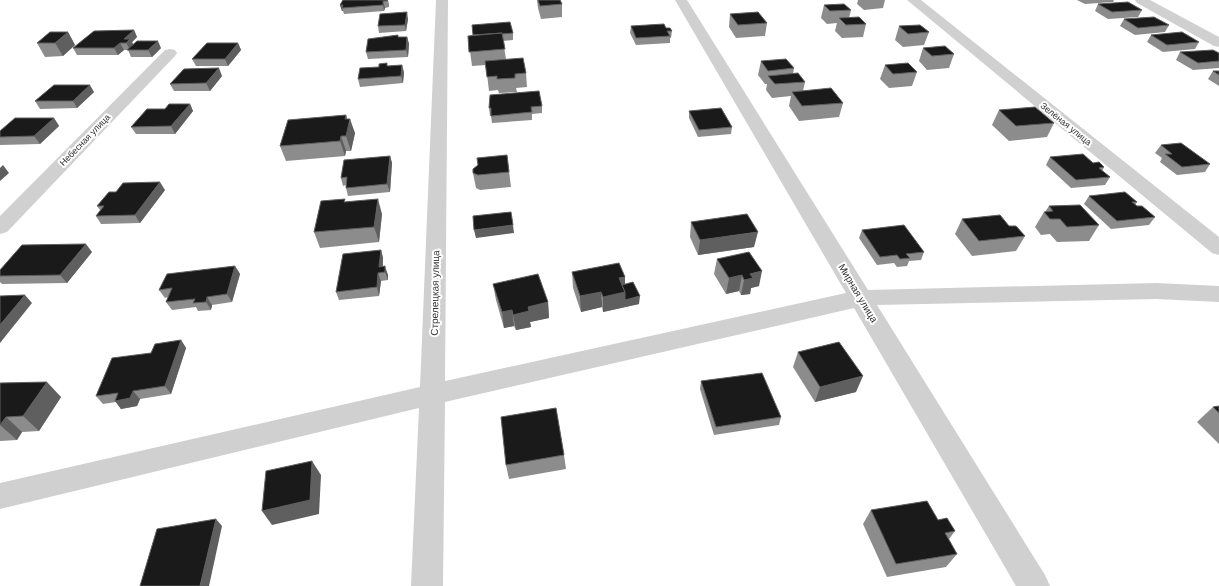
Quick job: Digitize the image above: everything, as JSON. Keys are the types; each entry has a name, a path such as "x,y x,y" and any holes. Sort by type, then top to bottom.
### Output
{"street":[{"name":"Стрелецкая улица","path":"427,586 442,0"},
{"name":"Мирная улица","path":"680,0 1034,586"},
{"name":"Зелёная улица","path":"913,0 1219,248"},
{"path":"1141,0 1219,43"},
{"name":"Небесная улица","path":"0,228 170,53"},
{"path":"0,496 433,394 861,298 1156,291 1219,294"}],"building":[{"path":"343,0 388,0 383,1 383,5 342,8 343,5 340,5"},
{"path":"538,0 560,0 562,4 540,6"},
{"path":"1128,2 1142,10 1112,12 1098,4"},
{"path":"844,4 851,10 830,11 824,5"},
{"path":"407,12 405,25 378,26 380,14"},
{"path":"758,12 767,23 738,25 730,14"},
{"path":"859,17 866,24 846,25 839,18"},
{"path":"1154,17 1169,25 1138,28 1124,19"},
{"path":"510,22 513,33 473,35 472,25"},
{"path":"664,24 666,28 670,28 672,31 667,31 670,36 636,38 631,26"},
{"path":"920,25 929,32 908,34 899,26"},
{"path":"134,30 124,39 130,39 126,43 120,43 114,48 73,48 94,31"},
{"path":"50,32 68,32 55,43 37,43"},
{"path":"1182,32 1199,42 1167,45 1151,35"},
{"path":"502,33 505,49 469,52 468,36"},
{"path":"398,35 398,37 407,37 406,50 366,52 368,39"},
{"path":"137,41 158,41 148,50 127,50"},
{"path":"207,43 238,43 225,59 192,59"},
{"path":"945,46 954,54 932,56 923,48"},
{"path":"1213,50 1219,53 1219,61 1198,63 1180,52"},
{"path":"523,58 526,73 515,74 515,78 497,79 497,76 487,77 485,61"},
{"path":"786,59 794,68 768,71 761,61"},
{"path":"387,63 387,66 402,65 401,76 358,79 360,68 379,67 379,64"},
{"path":"908,63 917,72 893,74 885,65"},
{"path":"219,68 206,83 170,84 184,69"},
{"path":"1213,71 1219,71 1219,75"},
{"path":"798,73 805,82 775,84 768,76"},
{"path":"54,85 90,85 73,101 35,101"},
{"path":"831,88 843,103 802,106 792,92"},
{"path":"539,91 542,106 531,107 532,112 491,116 491,108 489,108 490,95"},
{"path":"169,104 190,104 171,126 131,127 147,109 165,109"},
{"path":"1035,107 1054,123 1016,126 999,110"},
{"path":"721,108 732,127 699,130 689,111"},
{"path":"346,115 345,119 350,119 346,136 341,136 340,141 280,146 288,120"},
{"path":"15,118 54,118 34,136 0,137 0,131"},
{"path":"1181,143 1210,164 1182,167 1165,154 1172,154 1161,145"},
{"path":"1083,154 1093,163 1099,162 1104,167 1099,168 1110,177 1076,180 1050,157"},
{"path":"507,155 509,172 478,175 473,173 473,169 478,165 477,158"},
{"path":"390,156 387,184 346,188 347,177 341,178 344,160"},
{"path":"160,182 135,215 96,216 104,206 97,206 109,192 116,192 123,183"},
{"path":"1125,192 1137,202 1132,202 1137,206 1142,206 1155,217 1117,221 1089,196"},
{"path":"345,199 344,202 378,199 374,227 314,232 321,201"},
{"path":"1080,205 1099,225 1067,227 1060,219 1050,219 1044,212 1053,211 1049,206"},
{"path":"511,212 513,225 474,230 473,216"},
{"path":"747,214 758,232 700,240 691,222"},
{"path":"1000,215 1009,226 1016,226 1025,236 979,241 962,219"},
{"path":"904,225 924,252 906,254 910,258 900,259 897,255 880,257 862,230"},
{"path":"86,244 60,275 0,276 0,270 22,245"},
{"path":"381,250 379,267 385,266 385,272 378,273 377,287 336,292 343,254"},
{"path":"749,252 762,271 750,274 753,278 744,280 742,275 729,278 717,259"},
{"path":"619,263 625,277 619,278 625,292 603,297 601,292 580,296 572,272"},
{"path":"235,266 227,294 207,297 206,302 193,303 195,299 166,302 172,288 159,290 167,274"},
{"path":"538,274 548,302 528,307 529,311 513,315 512,310 502,312 493,284"},
{"path":"633,282 640,296 625,300 625,292 622,285"},
{"path":"25,295 0,325 0,296"},
{"path":"181,340 165,386 133,391 130,398 115,401 118,393 96,396 112,358 151,353 155,344"},
{"path":"839,342 863,376 820,387 798,352"},
{"path":"762,373 781,417 716,427 701,381"},
{"path":"47,382 23,416 6,417 0,425 0,383"},
{"path":"1219,406 1219,413 1213,407"},
{"path":"556,408 564,455 506,465 501,417"},
{"path":"312,461 310,500 262,511 266,471"},
{"path":"927,501 938,520 947,518 955,531 945,533 957,554 896,564 871,510"},
{"path":"216,519 200,586 140,586 157,529"}]}
